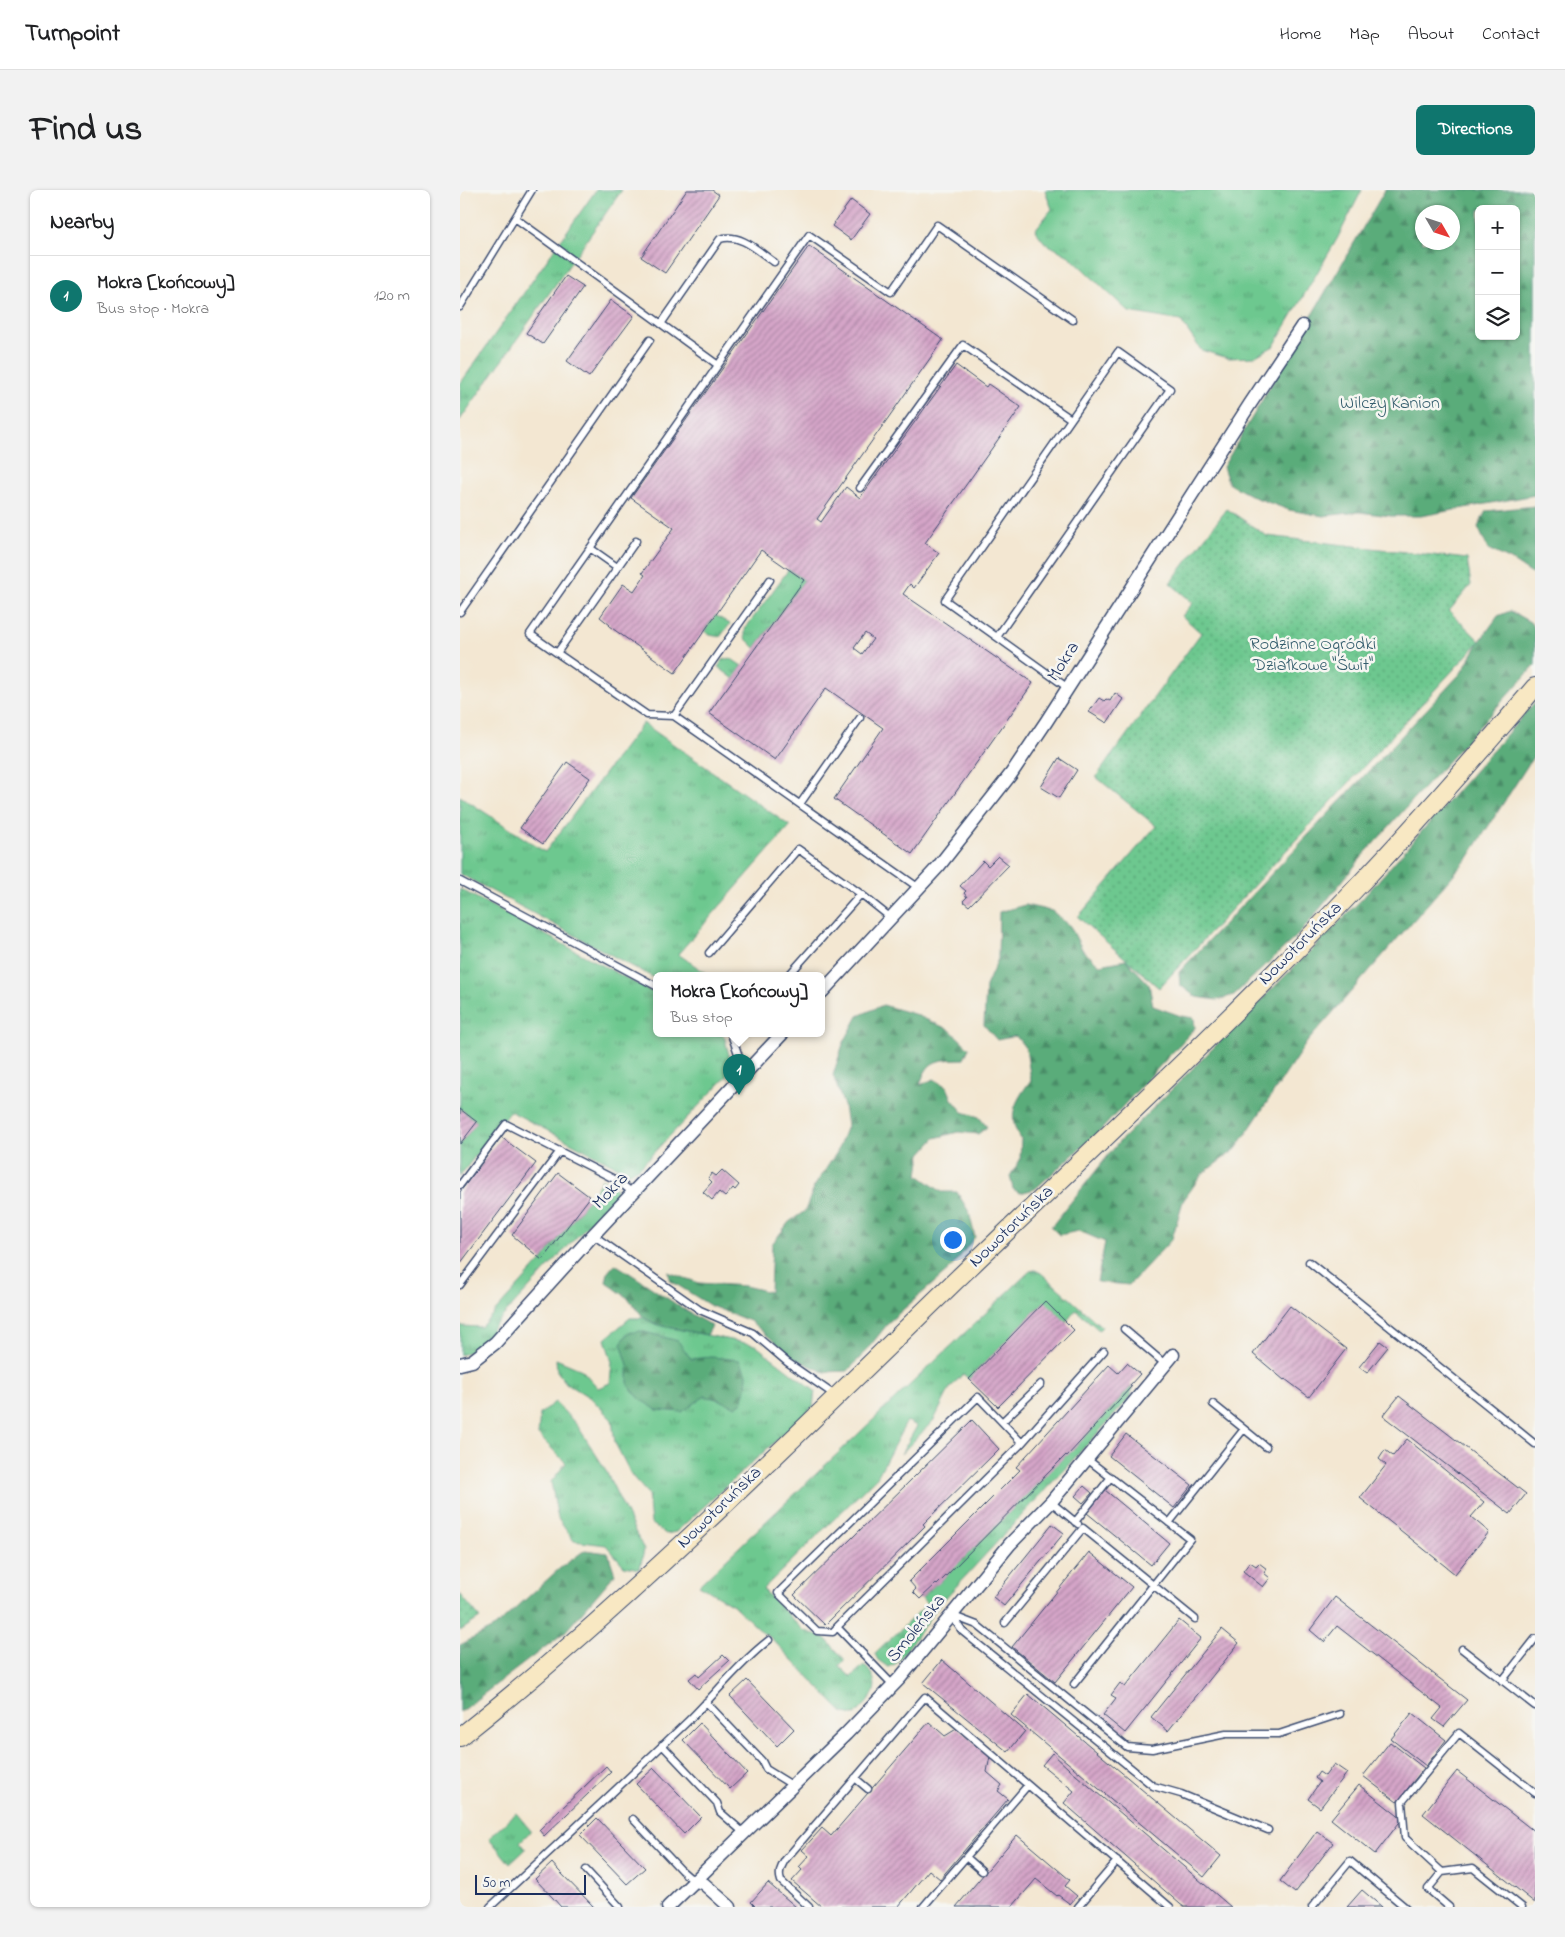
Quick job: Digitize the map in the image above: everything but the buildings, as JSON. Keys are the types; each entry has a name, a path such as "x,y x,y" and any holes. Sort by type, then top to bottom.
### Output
{"main road":[{"name":"Nowotoruńska","path":"460,1737 572,1645 672,1555 1172,1074 1353,892 1471,763 1535,687"}],"street":[{"name":"Mokra","path":"825,989 919,888 993,798 1068,688 1302,326"},
{"name":"Mokra","path":"460,1364 472,1361 495,1343 593,1235 779,1037"},
{"name":"Smoleńska","path":"668,1907 892,1685 1010,1544 1051,1502 1169,1359"},
{"path":"696,1880 704,1884 730,1907"}],"lane":[{"path":"460,307 532,190"},
{"path":"515,218 718,365"},
{"path":"919,888 674,716 647,715 530,634 810,234 891,292 937,225 1073,320"},
{"path":"661,324 720,239 728,237 737,238 774,262"},
{"path":"460,612 650,340"},
{"path":"860,488 963,345 1071,419"},
{"path":"997,638 1170,389 1118,352 946,600 997,638 1068,688"},
{"path":"557,653 636,541"},
{"path":"590,548 617,567"},
{"path":"674,716 770,580"},
{"path":"800,804 860,718"},
{"path":"709,953 798,849 891,918"},
{"path":"460,881 653,984"},
{"path":"792,972 860,894"},
{"path":"732,1037 745,1073"},
{"path":"460,1185 506,1124 618,1181 633,1192"},
{"path":"460,1285 560,1151"},
{"path":"593,1235 700,1310 753,1333 787,1362 836,1396"},
{"path":"1309,1262 1535,1444"},
{"path":"1124,1329 1169,1359"},
{"path":"1022,1443 978,1397 778,1593 817,1631 833,1632 1022,1443 1104,1351"},
{"path":"1002,1422 1041,1384"},
{"path":"1213,1404 1266,1448"},
{"path":"1170,1523 1244,1429"},
{"path":"1074,1684 1190,1539 1086,1458"},
{"path":"1075,1522 1111,1477"},
{"path":"1051,1502 1195,1619"},
{"path":"1005,1623 1082,1528"},
{"path":"951,1615 977,1625 1127,1747 1152,1749 1226,1734 1279,1734 1340,1714"},
{"path":"951,1615 962,1631 1153,1786 1181,1794 1268,1830"},
{"path":"837,1627 892,1685"},
{"path":"1502,1681 1535,1638"},
{"path":"490,1907 662,1746 744,1661 769,1640"},
{"path":"1462,1649 1535,1706"},
{"path":"809,1907 784,1885 779,1877 781,1867 925,1697 1170,1907"},
{"path":"706,1702 762,1761 766,1769 792,1785"},
{"path":"1442,1872 1405,1838 1402,1802 1459,1733 1535,1793"},
{"path":"662,1746 717,1803 720,1812 744,1833"},
{"path":"855,1778 868,1789"},
{"path":"923,1907 1028,1785"},
{"path":"633,1819 689,1878 696,1880"},
{"path":"966,1857 982,1871"},
{"path":"1078,1907 1117,1861"},
{"path":"1312,1907 1350,1861 1405,1907"},
{"path":"1449,1907 1428,1889 1442,1872 1473,1868 1522,1907"},
{"path":"586,1870 616,1905"}],"green space":[{"path":"596,190 622,190 460,420 460,384"},
{"path":"1045,190 1362,190 1337,239 1274,346 1254,357 1228,358 1201,350 1181,321 1129,312 1069,256 1045,243 1035,230 1052,209"},
{"name":"Wilczy Kanion","path":"1385,190 1535,190 1535,495 1421,516 1391,516 1359,512 1323,516 1289,510 1254,497 1229,484 1223,467"},
{"path":"1535,506 1535,576 1511,560 1488,549 1478,527 1486,511"},
{"name":"Rodzinne Ogródki Działkowe \"Świt\"","path":"1227,509 1267,536 1467,559 1471,585 1449,611 1480,641 1159,988 1078,917 1156,826 1096,777 1201,633 1182,616 1193,603 1170,583"},
{"path":"789,569 804,580 755,648 745,638 745,629"},
{"path":"1510,611 1530,622 1535,629 1535,665 1366,852 1301,932 1234,995 1217,1000 1196,997 1180,985 1179,972 1461,673 1498,616"},
{"path":"715,615 730,624 720,637 710,635 704,631"},
{"path":"730,658 742,666 734,679 718,667 723,660"},
{"path":"1535,702 1535,754 1468,858 1307,1042 1236,1149 1202,1174 1183,1201 1172,1239 1129,1285 1097,1282 1105,1242 1079,1231 1059,1235 1051,1227 1119,1142 1363,898"},
{"path":"643,723 790,826 678,954 704,972 653,972 653,977 460,874 460,796 545,852"},
{"path":"460,889 653,992 653,1037 724,1037 733,1070 639,1168 629,1173 510,1111 460,1176 460,1144 477,1122 460,1109"},
{"path":"1025,905 1052,911 1070,926 1083,951 1100,965 1126,960 1149,984 1153,1006 1181,1016 1194,1018 1195,1028 1100,1131 1035,1189 1020,1193 1013,1189 1010,1176 1020,1160 1021,1139 1016,1131 1013,1115 1017,1101 1031,1080 1026,1049 1016,1036 997,1040 984,1025 986,986 998,959 999,912"},
{"path":"883,1005 914,1014 950,1030 969,1048 964,1059 935,1062 931,1065 923,1076 920,1085 934,1079 947,1087 952,1099 963,1112 979,1117 987,1127 978,1134 958,1132 935,1138 921,1154 918,1175 942,1192 957,1192 969,1212 975,1237 950,1269 890,1321 848,1371 824,1372 794,1358 750,1321 711,1306 671,1281 668,1272 699,1283 745,1286 770,1292 772,1244 789,1222 805,1211 814,1187 837,1152 847,1126 844,1106 833,1075 843,1044 858,1016"},
{"path":"602,1179 615,1188 616,1197 614,1202 611,1200 491,1329 494,1333 478,1346 460,1355 460,1326 481,1327 542,1260 591,1198"},
{"path":"615,1264 712,1326 707,1335 658,1325 644,1318 629,1299 606,1282 608,1272"},
{"path":"1035,1270 1041,1273 1102,1327 1099,1330 1076,1310 1066,1322 1044,1302 969,1379 963,1374 950,1388 934,1420 901,1454 917,1426 907,1421 877,1477 763,1589 803,1630 825,1638 845,1660 839,1666 851,1677 864,1665 870,1672 875,1686 871,1697 855,1715 843,1713 771,1638 733,1605 699,1585 1030,1271"},
{"path":"630,1318 644,1318 658,1325 755,1345 815,1391 813,1407 676,1532 666,1534 651,1523 648,1494 632,1476 615,1443 612,1420 592,1399 566,1383 557,1371 556,1359 582,1370 598,1388 610,1383 612,1362 605,1339"},
{"path":"641,1331 678,1341 691,1359 711,1357 739,1360 747,1374 746,1389 742,1402 736,1407 705,1396 682,1412 657,1410 641,1400 628,1385 628,1365 621,1343 628,1333"},
{"path":"1132,1386 1131,1397 939,1605 897,1663 888,1667 878,1660 875,1654 927,1604 922,1598 1067,1456"},
{"path":"555,1402 577,1425 604,1467 644,1550 640,1569 624,1566 606,1545 574,1541 558,1519 551,1482 566,1463 538,1435 540,1414"},
{"path":"585,1550 608,1553 615,1574 565,1632 460,1712 460,1645 495,1627 559,1569"},
{"path":"460,1594 480,1618 460,1631"},
{"path":"516,1813 531,1831 520,1842 526,1849 510,1864 489,1838"}],"place":[{"name":"Mokra [końcowy]","path":"739,1095"}]}
